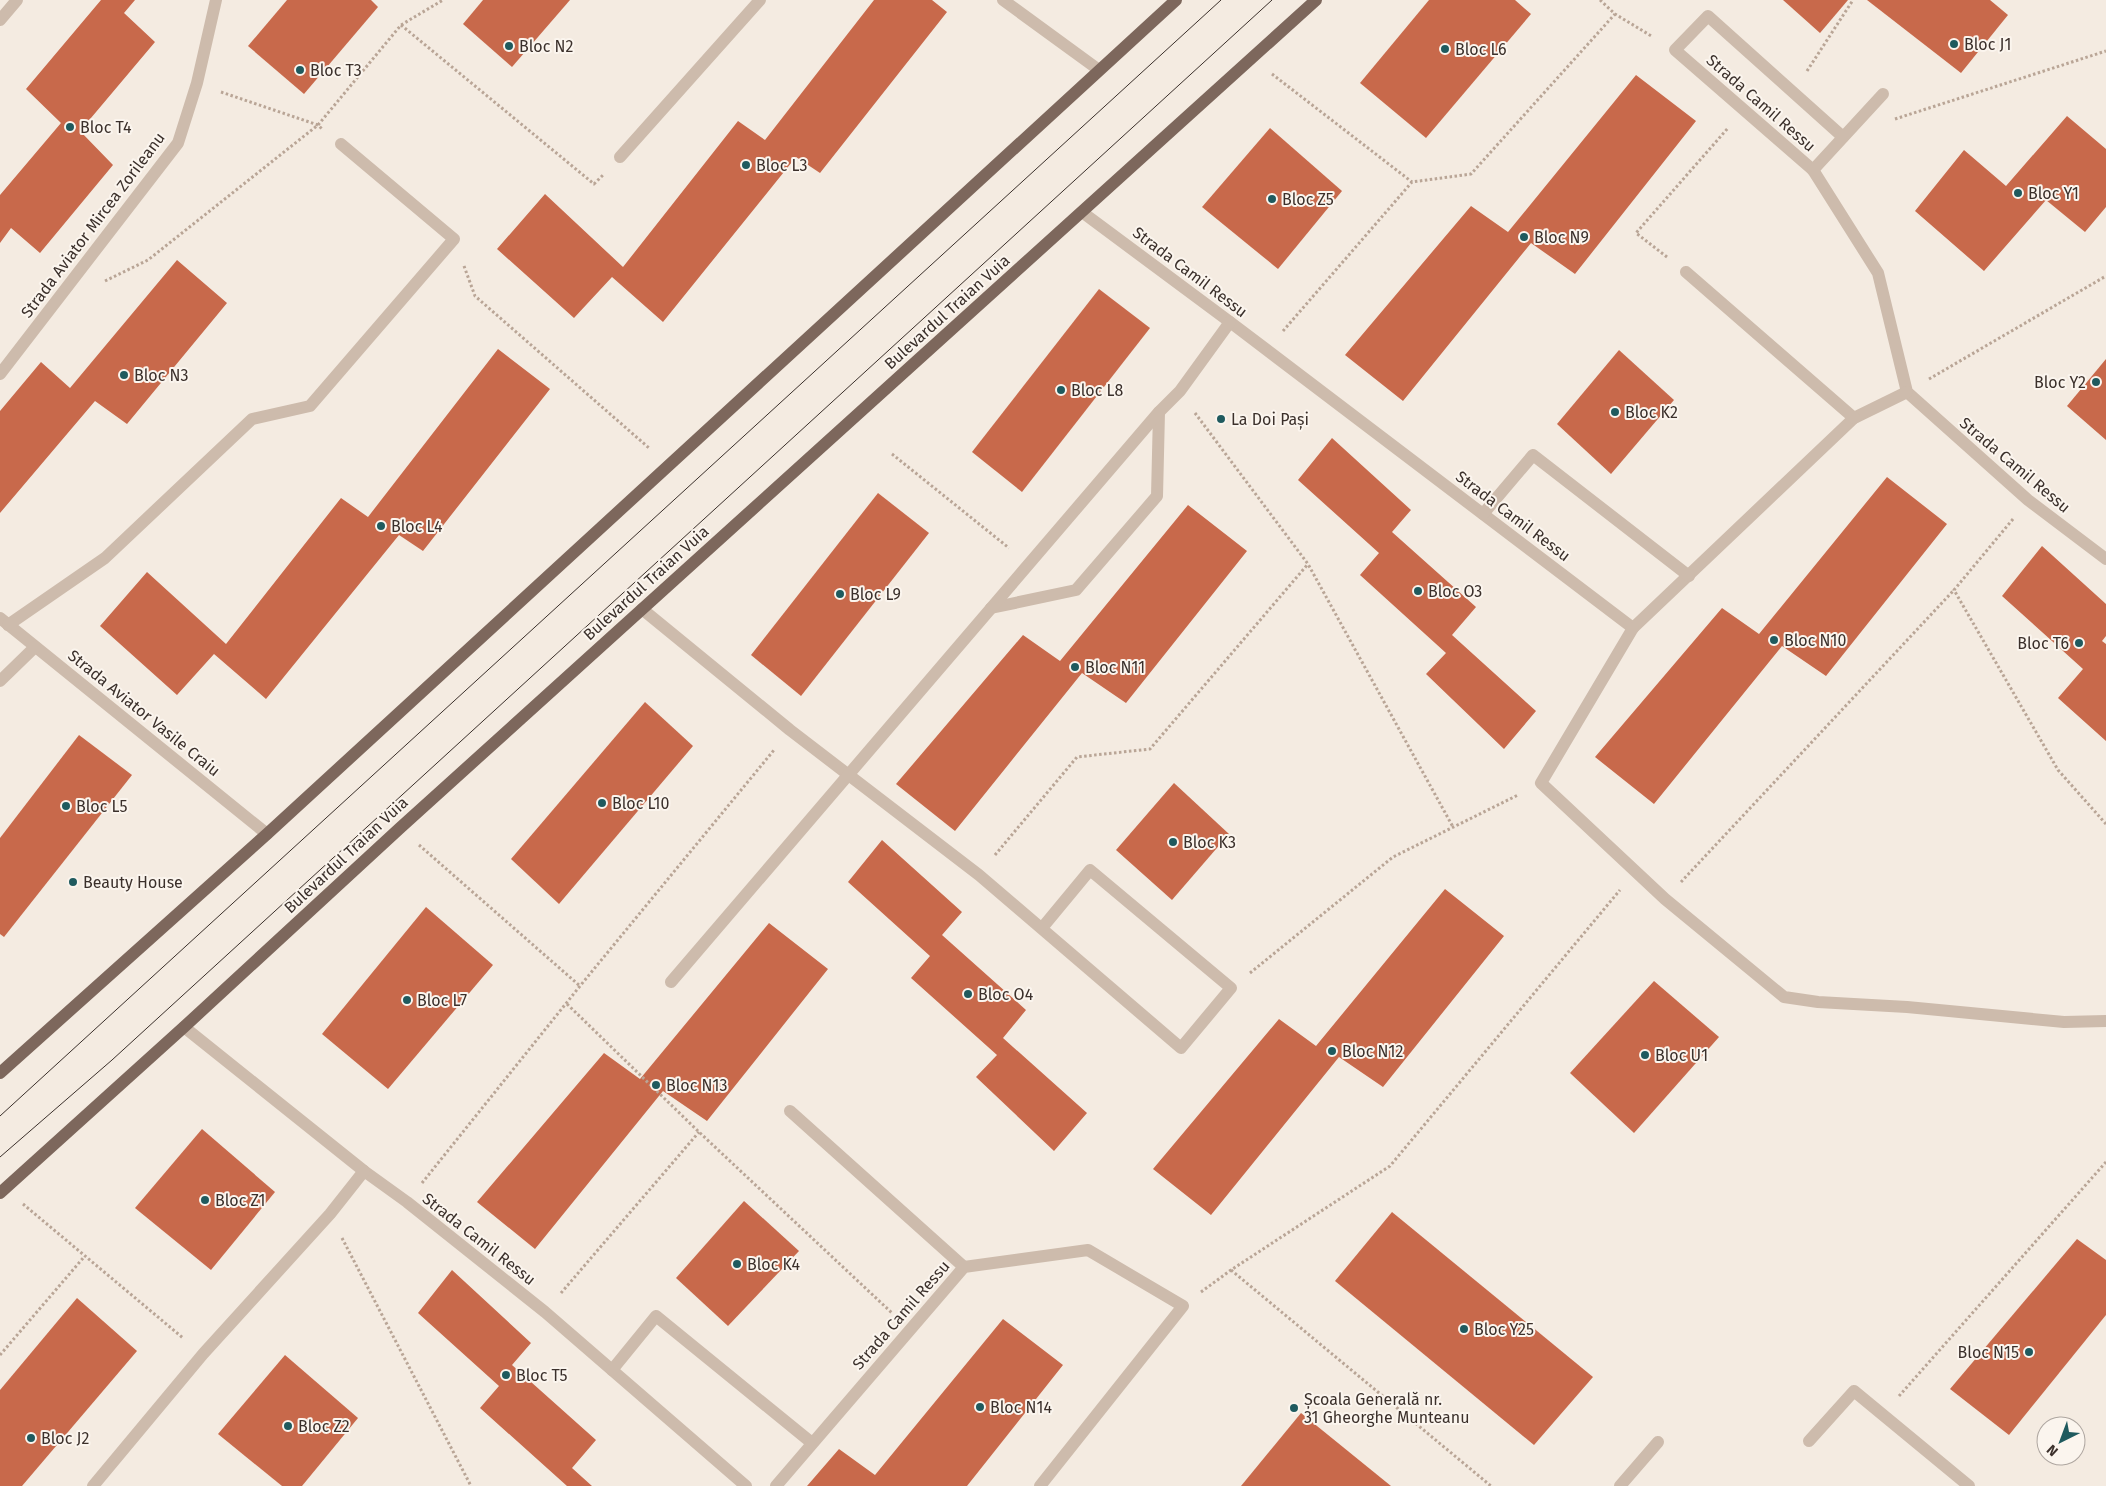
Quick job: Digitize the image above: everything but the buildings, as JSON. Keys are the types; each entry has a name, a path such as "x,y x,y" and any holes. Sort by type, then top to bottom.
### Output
{"main road":[{"path":"0,1073 267,834 1176,0"},
{"name":"Bulevardul Traian Vuia","path":"2,1191 400,828 1316,0"}],"street":[{"path":"0,20 16,0"},
{"name":"Strada Aviator Mircea Zorileanu","path":"0,374 178,144 197,83 216,0"},
{"path":"620,157 760,0"},
{"path":"1004,0 1099,70"},
{"name":"Strada Camil Ressu","path":"1842,136 1708,16 1675,50 1813,170 1878,273 1907,392 2028,500 2106,558"},
{"path":"1813,170 1882,94"},
{"path":"4,622 105,558 252,419 310,406 454,239 341,144"},
{"name":"Strada Camil Ressu","path":"1082,212 1633,628"},
{"path":"1686,272 1854,418"},
{"path":"671,982 1158,412 1180,391 1230,322"},
{"path":"1907,392 1854,418 1633,628 1541,783 1634,872 1784,997 1818,1002 1907,1007 2064,1022 2106,1021"},
{"path":"991,608 1076,590 1156,496 1158,412"},
{"path":"1483,514 1533,455 1689,576"},
{"path":"642,609 790,730 979,875 1181,1048 1231,988 1090,870 1042,928"},
{"name":"Strada Aviator Vasile Craiu","path":"4,622 267,834"},
{"path":"0,681 35,647"},
{"name":"Strada Camil Ressu","path":"184,1026 364,1171 407,1202 545,1312 746,1486"},
{"path":"790,1111 964,1267"},
{"path":"93,1486 203,1354 330,1214 364,1171"},
{"name":"Strada Camil Ressu","path":"776,1486 964,1267 1088,1250 1182,1306"},
{"path":"1040,1486 1182,1306"},
{"path":"612,1370 656,1316 812,1443"},
{"path":"1809,1441 1854,1390 1882,1416 1969,1486"},
{"path":"1620,1486 1658,1442"}],"path":[{"path":"105,282 148,260 318,125 401,25 443,0"},
{"path":"1600,0 1616,14 1675,50"},
{"path":"1794,93 1853,0"},
{"path":"1266,351 1412,182 1471,174 1616,14"},
{"path":"401,25 594,184 620,157"},
{"path":"1890,121 2106,51"},
{"path":"1251,57 1412,182"},
{"path":"197,83 318,125 341,144"},
{"path":"1686,272 1636,233 1744,109"},
{"path":"454,239 475,296 669,466"},
{"path":"1907,392 2106,276"},
{"path":"1180,391 1308,564 1453,827"},
{"path":"892,454 1029,564"},
{"path":"1665,899 1954,590 2028,500"},
{"path":"979,875 1077,757 1150,749 1308,564"},
{"path":"1954,590 2058,770 2106,824"},
{"path":"407,1202 580,986 790,730"},
{"path":"1231,988 1392,857 1541,783"},
{"path":"400,828 580,986"},
{"path":"1182,1306 1231,1270 1390,1166 1634,872"},
{"path":"567,1004 699,1132 909,1329"},
{"path":"545,1312 699,1132"},
{"path":"1882,1416 2106,1162"},
{"path":"2,1191 203,1354"},
{"path":"330,1214 471,1486"},
{"path":"0,1355 84,1257"},
{"path":"1231,1270 1492,1486"}],"tram line":[{"path":"0,1116 1221,0"},
{"path":"0,1157 112,1060 1272,0"}],"place":[{"name":"Bloc J1","path":"1954,44"},
{"name":"Bloc N2","path":"509,46"},
{"name":"Bloc L6","path":"1445,49"},
{"name":"Bloc T3","path":"300,70"},
{"name":"Bloc T4","path":"70,127"},
{"name":"Bloc L3","path":"746,165"},
{"name":"Bloc Y1","path":"2018,193"},
{"name":"Bloc Z5","path":"1272,199"},
{"name":"Bloc N9","path":"1524,237"},
{"name":"Bloc N3","path":"124,375"},
{"name":"Bloc Y2","path":"2096,382"},
{"name":"Bloc L8","path":"1061,390"},
{"name":"Bloc K2","path":"1615,412"},
{"name":"La Doi Pași","path":"1221,419"},
{"name":"Bloc L4","path":"381,526"},
{"name":"Bloc O3","path":"1418,591"},
{"name":"Bloc L9","path":"840,594"},
{"name":"Bloc N10","path":"1774,640"},
{"name":"Bloc T6","path":"2079,643"},
{"name":"Bloc N11","path":"1075,667"},
{"name":"Bloc L10","path":"602,803"},
{"name":"Bloc L5","path":"66,806"},
{"name":"Bloc K3","path":"1173,842"},
{"name":"Beauty House","path":"73,882"},
{"name":"Bloc O4","path":"968,994"},
{"name":"Bloc L7","path":"407,1000"},
{"name":"Bloc N12","path":"1332,1051"},
{"name":"Bloc U1","path":"1645,1055"},
{"name":"Bloc N13","path":"656,1085"},
{"name":"Bloc Z1","path":"205,1200"},
{"name":"Bloc K4","path":"737,1264"},
{"name":"Bloc Y25","path":"1464,1329"},
{"name":"Bloc N15","path":"2029,1352"},
{"name":"Bloc T5","path":"506,1375"},
{"name":"Bloc N14","path":"980,1407"},
{"name":"Școala Generală nr. 31 Gheorghe Munteanu","path":"1294,1408"},
{"name":"Bloc Z2","path":"288,1426"},
{"name":"Bloc J2","path":"31,1438"}]}
